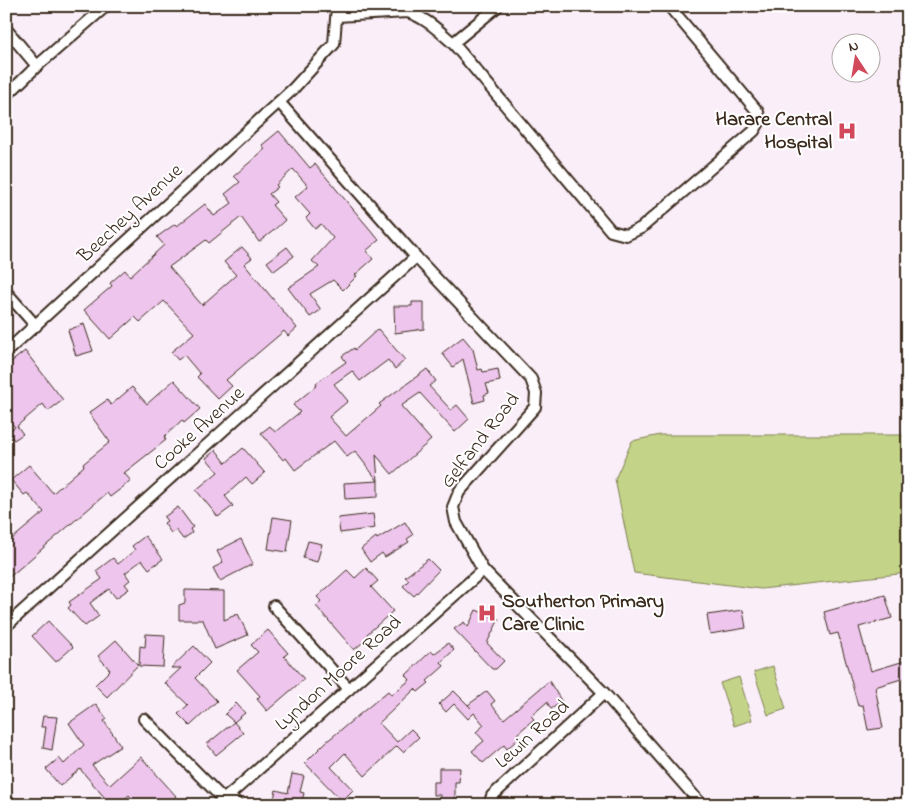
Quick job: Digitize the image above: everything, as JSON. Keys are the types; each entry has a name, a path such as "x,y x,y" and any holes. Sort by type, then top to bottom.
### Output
{"street":[{"path":"6,96 37,66 106,6"},
{"path":"453,42 498,6"},
{"path":"337,11 412,13 428,22 453,42 611,231 626,235 641,228 754,130 760,122 758,112 669,6"},
{"name":"Beechey Avenue","path":"6,352 279,102 334,44 337,11"},
{"path":"6,29 37,66"},
{"name":"Gelfand Road","path":"279,102 416,257 531,379 536,393 535,407 459,492 453,506 456,522 483,570 604,694 702,805"},
{"name":"Cooke Avenue","path":"6,626 416,257"},
{"path":"6,292 36,326"},
{"name":"Lyndon Moore Road","path":"224,800 483,570"},
{"path":"274,606 349,688"},
{"name":"Lewin Road","path":"489,805 492,796 604,694"},
{"path":"144,719 224,800 238,805"}],"green space":[{"path":"660,435 908,435 908,573 761,589 634,573 615,479 632,441"},
{"path":"773,666 786,709 768,715 754,672"},
{"path":"739,677 752,720 734,726 720,683"}],"building":[{"path":"279,131 310,168 315,164 379,240 366,251 373,259 355,275 357,276 343,290 333,280 310,294 321,310 310,317 288,288 319,267 312,261 333,238 321,224 315,229 306,218 310,214 295,197 308,186 293,169 276,185 278,187 269,194 276,202 272,205 285,220 273,231 259,242 241,217 209,243 206,240 169,267 202,305 236,275 224,262 242,247 252,258 244,264 297,328 288,336 284,331 226,380 232,386 218,399 197,377 200,374 184,355 178,360 171,352 194,333 164,301 140,322 135,317 110,339 84,310 112,286 110,283 125,270 130,276 164,245 157,237 175,224 177,226 205,204 214,216 232,203 225,194 240,182 234,176 265,149 262,145"},
{"path":"287,247 294,256 274,271 267,262"},
{"path":"412,302 424,302 424,329 395,333 394,306 412,306"},
{"path":"84,324 93,351 76,356 68,330"},
{"path":"378,329 405,360 395,369 388,360 360,381 352,371 334,384 348,401 329,417 346,436 381,406 379,404 427,369 436,381 429,386 451,410 457,405 469,419 455,432 420,393 401,406 431,440 392,474 376,455 378,481 355,451 347,457 334,441 295,470 286,458 283,460 261,433 270,426 275,432 300,412 293,405 317,385 316,383 346,362 342,356 354,348 355,350"},
{"path":"463,337 473,349 478,370 482,369 483,372 498,369 500,381 486,384 489,393 484,395 485,400 474,403 463,359 453,367 442,353"},
{"path":"25,351 63,400 48,411 43,404 17,426 23,434 14,440 8,432 15,427 6,417 6,366"},
{"path":"174,380 200,409 184,423 182,420 164,437 166,440 124,473 131,481 110,497 107,493 6,580 6,544 44,512 27,493 24,495 11,480 29,465 53,493 84,466 83,464 110,442 89,413 107,400 111,405 132,387 147,404"},
{"path":"243,448 265,473 252,484 246,477 225,496 233,506 218,517 196,490 218,472 206,458 216,450 226,463"},
{"path":"378,481 378,497 345,499 344,483"},
{"path":"178,507 193,527 190,529 192,533 183,539 176,530 171,533 164,523 167,521 164,517"},
{"path":"373,514 375,528 340,533 338,518"},
{"path":"273,517 292,520 287,552 268,549"},
{"path":"405,522 413,535 407,539 409,542 385,557 382,553 370,562 361,549 376,537 377,539"},
{"path":"145,536 163,559 149,569 142,560 125,573 130,580 125,584 129,589 116,598 109,589 90,603 99,616 85,626 68,608 71,605 69,602 102,579 96,571 113,558 118,564 135,550 132,546"},
{"path":"241,539 253,564 220,581 213,568 223,563 217,551"},
{"path":"308,541 322,544 317,562 303,558"},
{"path":"428,559 439,570 414,596 403,586 409,580 405,577"},
{"path":"366,568 378,581 371,587 393,611 367,634 369,637 354,650 316,606 321,601 317,597 347,570 355,578"},
{"path":"185,590 224,591 224,620 238,614 248,635 215,649 203,620 179,620 179,605 185,603"},
{"path":"885,595 892,618 859,627 871,671 908,660 908,677 875,687 883,728 868,730 863,705 858,706 838,633 830,635 824,612"},
{"path":"476,610 499,619 487,643 504,661 496,669 492,669 454,629 464,622 468,627"},
{"path":"743,610 746,628 710,634 707,615"},
{"path":"48,621 73,647 56,662 32,636"},
{"path":"268,630 288,653 284,656 304,679 267,711 257,699 260,696 237,670 258,652 251,645"},
{"path":"146,634 165,635 163,667 139,666 140,646 145,647"},
{"path":"116,640 138,665 107,697 95,685 110,670 98,656"},
{"path":"448,643 454,650 441,662 444,666 427,681 429,683 418,692 415,689 379,723 397,742 411,729 419,737 403,752 397,746 365,776 345,753 331,767 353,790 342,801 305,763 326,742 388,691 391,695 410,680 406,675 431,651 434,654"},
{"path":"194,646 210,663 195,678 217,701 190,726 178,714 188,705 165,683 181,668 171,668"},
{"path":"549,681 562,702 551,709 547,702 531,716 534,719 517,734 520,737 507,749 504,745 483,763 472,751 484,741 476,732 484,725 474,713 468,719 454,704 446,712 439,704 454,691 468,705 487,691 495,701 491,704 504,719"},
{"path":"236,703 245,713 234,722 225,714"},
{"path":"96,704 107,719 104,721 121,746 92,765 110,785 141,757 176,796 166,805 137,805 129,795 118,805 111,805 80,769 60,786 46,769 59,758 64,764 84,745 69,723"},
{"path":"43,716 57,717 52,750 43,748 46,727 41,727"},
{"path":"234,722 243,733 216,755 207,744"},
{"path":"439,768 460,768 459,782 455,782 455,801 440,801 440,795 433,795 433,782 439,782"},
{"path":"292,774 304,776 300,792 304,793 301,805 273,803 276,790 288,793"}],"place":[{"name":"Harare Central Hospital","path":"847,131"},
{"name":"Southerton Primary Care Clinic","path":"487,613"}]}
